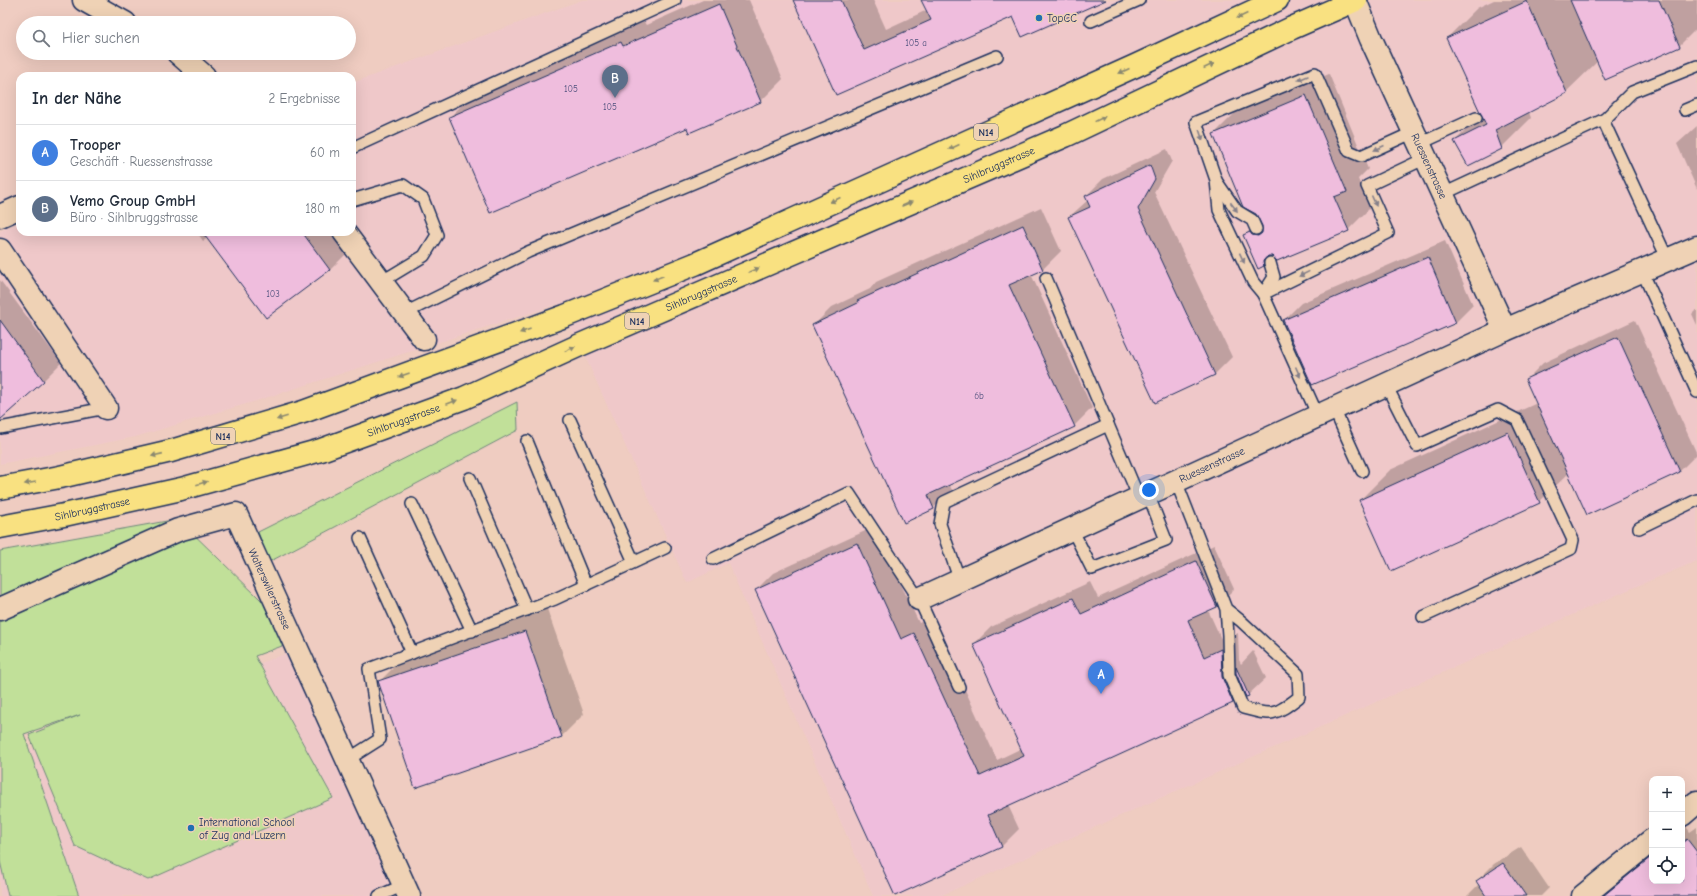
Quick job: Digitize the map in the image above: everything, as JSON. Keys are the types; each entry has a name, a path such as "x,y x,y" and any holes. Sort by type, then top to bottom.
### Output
{"main road":[{"name":"N14","path":"0,488 60,477 171,451 303,412 565,316 694,264 1135,66 1277,0"},
{"name":"Sihlbruggstrasse","path":"0,528 64,516 196,485 321,450 464,398 580,345 1065,136 1285,31 1356,0"}],"street":[{"path":"84,0 113,16"},
{"name":"Ruessenstrasse","path":"1356,0 1420,145 1505,330"},
{"path":"186,60 199,72"},
{"path":"0,216 16,209"},
{"path":"347,236 424,339"},
{"name":"Ruessenstrasse","path":"919,599 1505,330 1697,247"},
{"path":"1,254 106,408"},
{"name":"Walterswilerstrasse","path":"0,609 178,530 236,514 406,890"},
{"path":"1685,812 1697,802"},
{"path":"1583,896 1649,842"}],"lane":[{"path":"356,146 675,0"},
{"path":"1091,21 1139,0"},
{"path":"404,313 528,252 997,56"},
{"path":"1443,194 1603,120 1632,92 1697,66"},
{"path":"1362,472 1326,413 1263,294 1253,282 1219,210 1216,180 1196,122 1315,73 1349,151 1361,156 1420,145"},
{"path":"1685,110 1697,105"},
{"path":"1263,294 1388,233 1367,186 1420,145 1476,118"},
{"path":"1603,120 1668,260"},
{"path":"1216,180 1237,211 1252,220 1256,229"},
{"path":"356,199 403,185 424,199 437,235 424,256 381,282"},
{"path":"1263,294 1274,277 1270,263"},
{"path":"1642,271 1697,392"},
{"path":"1046,278 1108,425 1166,540 1092,569 1072,529"},
{"path":"1386,385 1417,446 1498,410 1517,420 1573,540 1571,549 1423,618"},
{"path":"0,428 106,408"},
{"path":"570,420 634,562"},
{"path":"960,581 940,524 944,502 1108,425"},
{"path":"527,441 586,585"},
{"path":"470,478 527,610"},
{"path":"1176,482 1226,609 1229,675 1243,708 1266,714 1284,709 1298,697 1298,674 1226,609"},
{"path":"714,559 849,493 919,599 959,687"},
{"path":"1638,528 1697,500"},
{"path":"412,504 472,631"},
{"path":"360,538 412,653"},
{"path":"347,760 380,739 369,669 556,599 665,548"},
{"path":"379,896 406,890"}],"shaded area":[{"path":"582,0 1697,0 1697,561 1637,586 940,896 873,896 728,563 687,583 580,345 558,304 256,401 135,437 0,464 0,231 16,224 16,236 356,236 356,82"},
{"name":"International School of Zug and Luzern","path":"290,652 419,896 0,896 0,761"}],"green space":[{"path":"517,402 518,430 269,562 258,532"},
{"path":"178,519 301,639 255,656 333,798 148,880 75,846 29,735 80,715 24,734 79,896 8,896 0,861 0,551"}],"building":[{"path":"793,0 841,0 864,50 931,20 921,0 1106,0 1022,37 1013,17 836,95"},
{"path":"1570,0 1659,0 1680,47 1605,80"},
{"path":"1527,1 1567,93 1495,130 1502,149 1468,166 1454,141 1486,125 1446,38"},
{"path":"719,4 761,102 689,133 687,128 490,213 449,117 621,42 623,46"},
{"path":"1306,95 1347,192 1334,197 1349,231 1277,261 1272,256 1268,256 1263,261 1264,266 1258,269 1243,235 1250,232 1252,235 1258,236 1262,233 1262,226 1256,214 1243,207 1213,134"},
{"path":"1150,165 1155,179 1138,209 1215,375 1155,403 1068,217 1090,207 1085,196"},
{"path":"1023,225 1043,270 1009,285 1075,427 928,495 934,509 904,523 812,325 858,303 857,301"},
{"path":"205,236 305,236 330,270 266,318"},
{"path":"1428,257 1456,323 1312,385 1283,320"},
{"path":"0,320 44,381 0,420"},
{"path":"1618,337 1680,472 1587,515 1525,379"},
{"path":"1508,432 1540,503 1391,571 1359,500"},
{"path":"857,543 901,639 914,633 980,776 1024,756 973,644 1073,598 1081,614 1196,561 1217,607 1188,620 1204,657 1221,649 1222,677 1233,703 988,815 1002,847 895,896 755,590"},
{"path":"525,631 562,737 415,788 378,681"},
{"path":"1236,667 1249,696 1246,697 1236,673"},
{"path":"1687,839 1697,852 1697,896 1603,896 1649,858 1649,884 1685,884 1685,841"},
{"path":"1503,863 1526,896 1486,896 1476,881"}],"place":[{"name":"TopCC","path":"1039,18"},
{"name":"Vemo Group GmbH","path":"615,98"},
{"name":"Trooper","path":"1101,694"},
{"name":"International School of Zug and Luzern","path":"191,828"}]}
